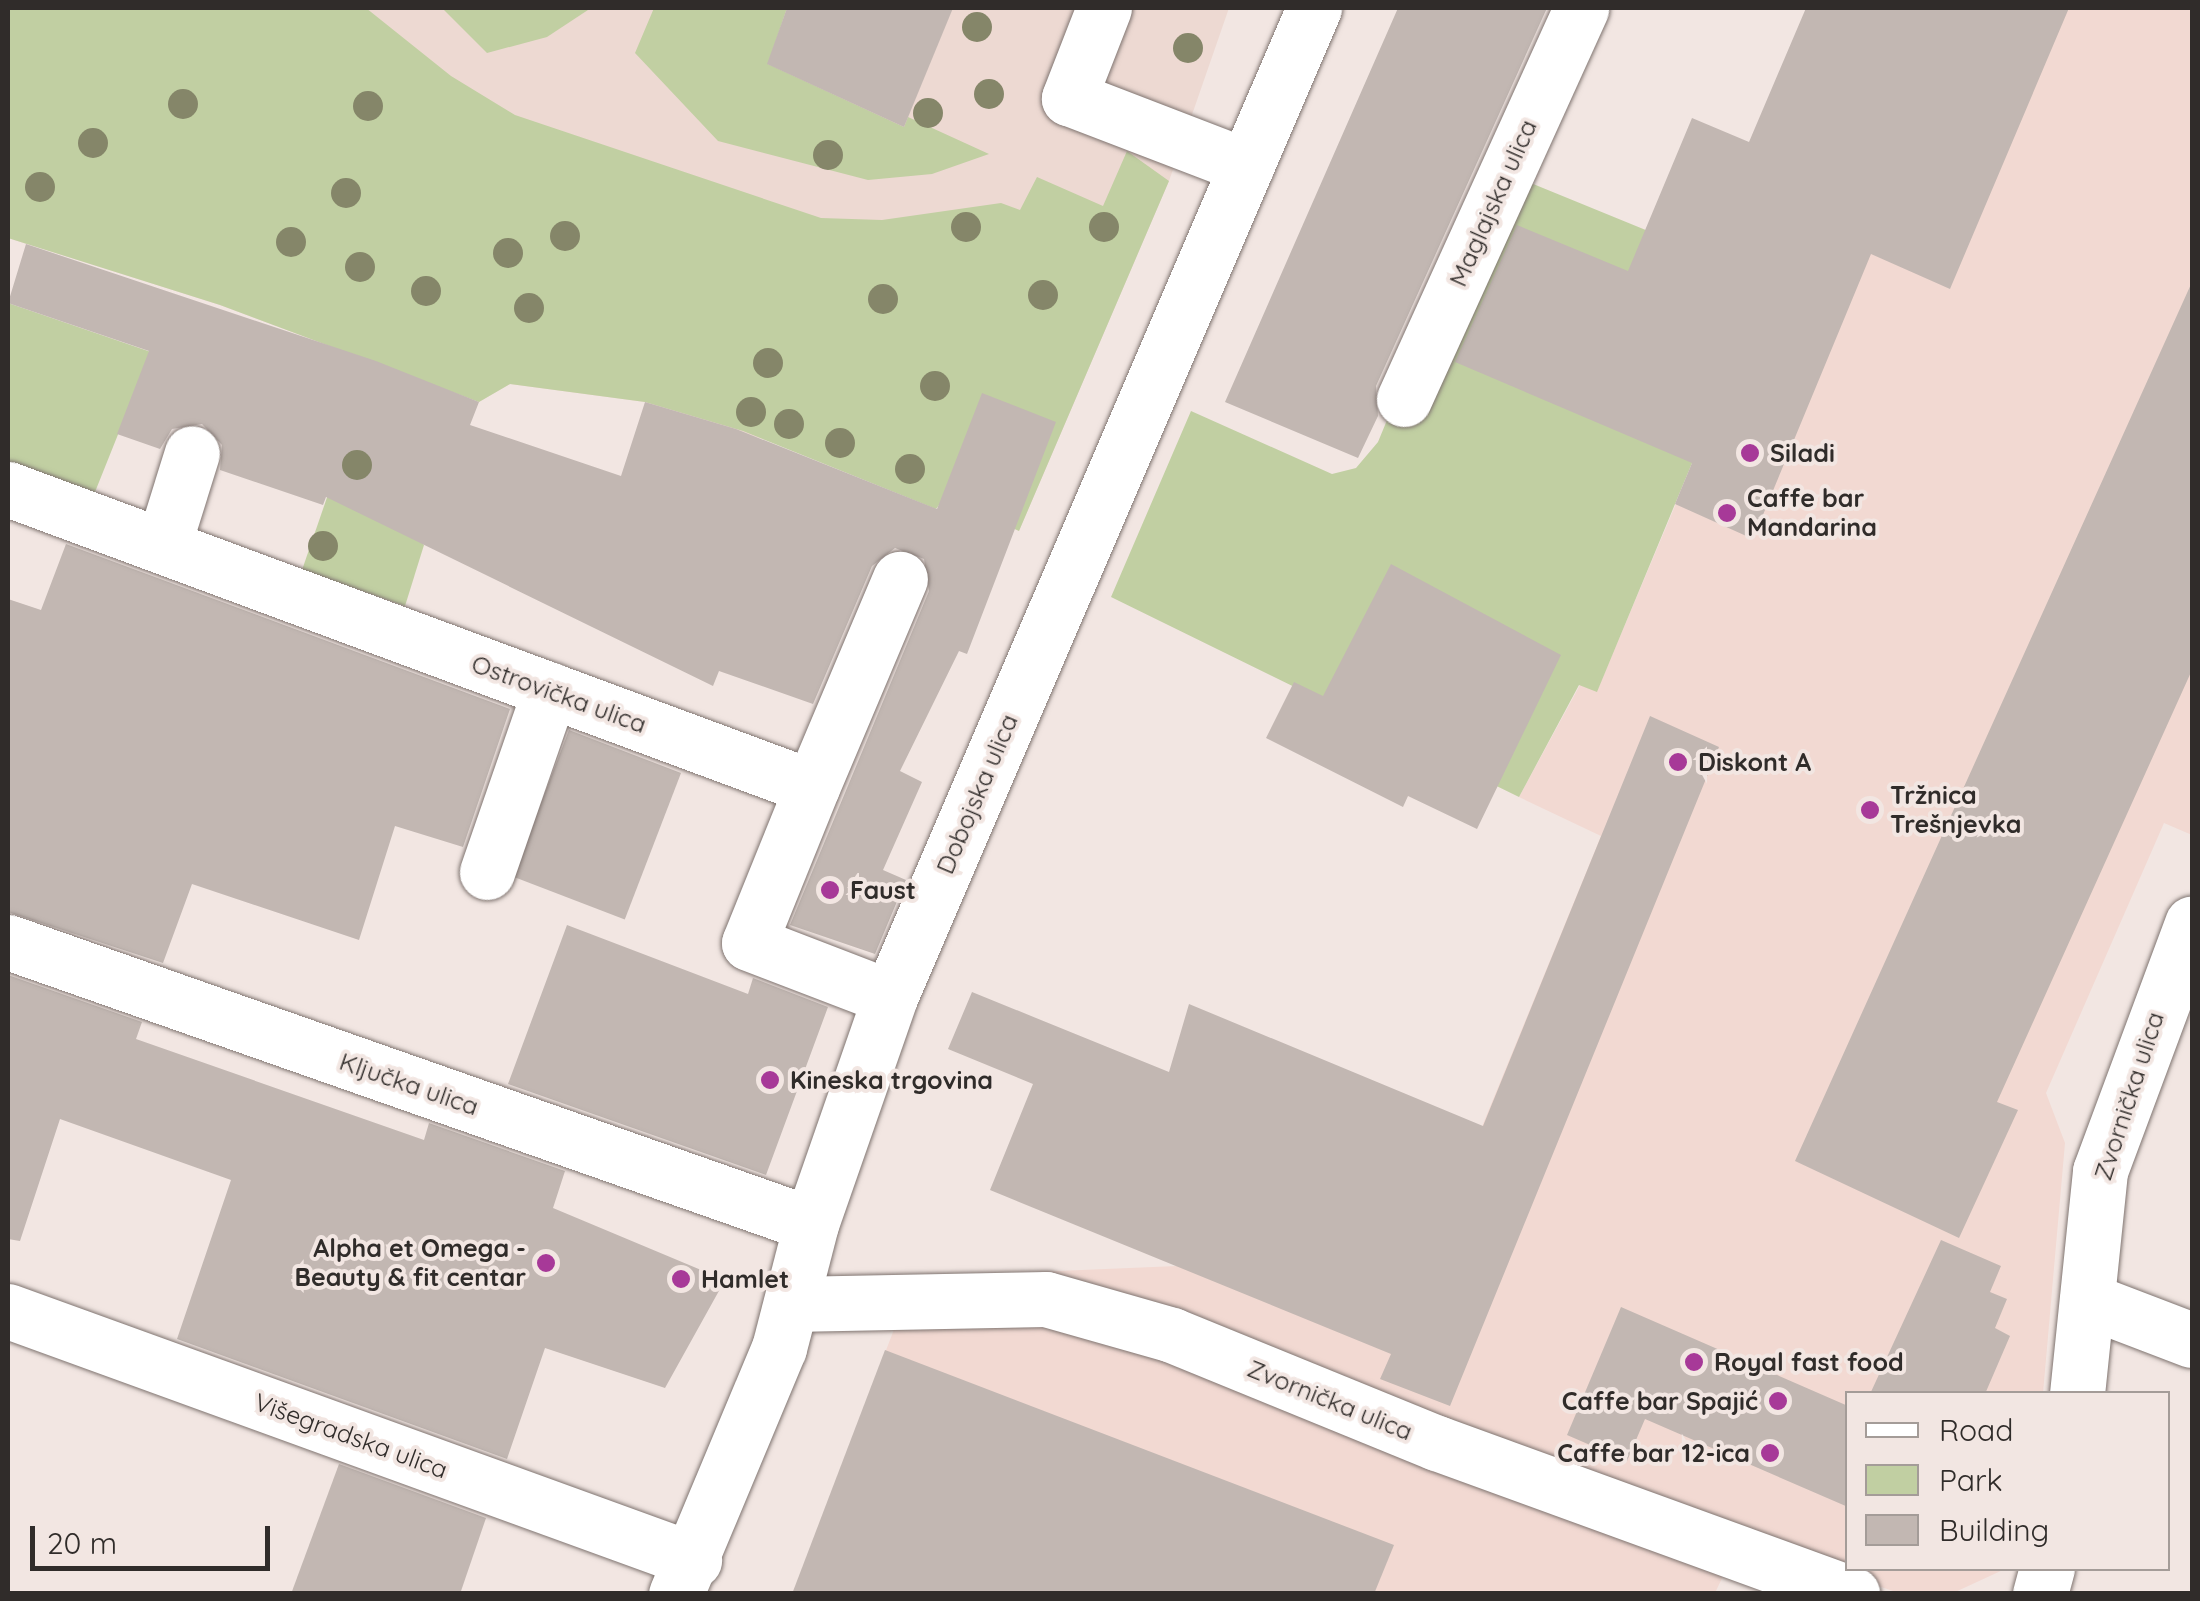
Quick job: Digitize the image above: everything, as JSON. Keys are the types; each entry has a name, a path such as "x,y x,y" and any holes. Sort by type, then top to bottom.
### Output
{"street":[{"path":"1104,8 1070,98 1246,166"},
{"name":"Dobojska ulica","path":"685,1577 791,1304 811,1224 890,997 1314,8"},
{"name":"Maglajska ulica","path":"1404,400 1581,8"},
{"path":"163,546 192,453"},
{"name":"Ostrovička ulica","path":"8,489 812,788"},
{"path":"890,997 749,944 900,579"},
{"path":"487,872 550,690"},
{"name":"Zvornička ulica","path":"2076,1391 2100,1171 2192,924"},
{"name":"Ključka ulica","path":"8,942 811,1224"},
{"name":"Zvornička ulica","path":"791,1304 1046,1299 1172,1335 1437,1443 1852,1594"},
{"path":"2087,1300 2192,1340"},
{"name":"Višegradska ulica","path":"8,1311 685,1577"}],"shaded area":[{"path":"8,8 1229,8 1169,181 1019,531 945,497 645,402 510,384 479,402 220,305 8,238"},
{"name":"Tržnica Trešnjevka","path":"1885,8 2192,8 2192,835 2164,823 2046,1093 2065,1143 2043,1391 1845,1391 1845,1571 2001,1571 1953,1593 1899,1593 1740,1540 1715,1593 793,1594 914,1277 1177,1266 1456,1190 1601,836 1519,797 1580,685 1597,691"}],"green space":[{"path":"8,8 366,8 451,76 515,115 821,218 882,220 1001,203 1020,210 1037,177 1103,206 1127,151 1169,181 1019,531 945,497 936,509 743,431 645,402 510,384 479,402 220,305 8,238"},
{"path":"442,8 591,8 547,37 487,53"},
{"path":"654,8 787,8 768,64 904,127 908,117 989,154 932,174 868,180 718,141 635,53"},
{"path":"1521,179 1768,280 1597,692 1579,685 1519,797 1111,597 1191,411 1332,474 1356,468 1378,442 1484,185"},
{"path":"8,303 151,352 93,497 8,465"},
{"path":"343,451 424,545 405,606 302,570"}],"building":[{"path":"787,8 953,8 904,127 767,64"},
{"path":"1398,8 1547,8 1376,386 1378,416 1358,458 1225,402"},
{"path":"1806,8 2069,8 1950,289 1871,254 1753,539 1675,504 1692,463 1455,362 1517,225 1628,271 1692,118 1749,142"},
{"path":"26,244 376,361 479,402 470,425 621,476 645,402 736,429 937,509 982,393 1056,422 967,654 959,651 900,771 922,782 883,870 906,880 875,954 790,925 929,591 924,559 895,548 872,566 813,704 719,671 713,686 326,497 323,505 220,470 222,445 202,424 172,429 160,449 117,434 149,351 8,303"},
{"path":"2192,282 2192,670 1997,1102 2018,1110 1959,1238 1795,1161"},
{"path":"66,544 510,709 463,847 395,826 359,940 192,884 163,963 8,912 8,599 41,610"},
{"path":"1391,564 1561,655 1477,829 1408,796 1403,807 1266,738 1294,682 1323,696"},
{"path":"1650,716 1719,747 1450,1406 1380,1379 1391,1354 990,1190 1033,1084 948,1049 972,992 1169,1072 1189,1004 1483,1126"},
{"path":"569,730 681,773 625,920 513,877"},
{"path":"567,925 748,994 753,978 828,1007 766,1175 508,1084"},
{"path":"8,975 142,1022 136,1039 424,1140 429,1123 565,1171 553,1208 725,1280 665,1388 545,1348 507,1459 177,1339 231,1180 60,1119 20,1241 8,1239"},
{"path":"1941,1240 2001,1266 1990,1292 2007,1299 1995,1328 2010,1336 1986,1391 1871,1391"},
{"path":"1621,1307 1845,1405 1845,1506 1645,1419 1627,1461 1567,1435"},
{"path":"885,1350 1394,1545 1374,1594 792,1594"},
{"path":"339,1464 486,1518 460,1594 291,1594"}],"place":[{"name":"Siladi","path":"1750,453"},
{"name":"Caffe bar Mandarina","path":"1727,513"},
{"name":"Diskont A","path":"1678,762"},
{"name":"Tržnica Trešnjevka","path":"1870,810"},
{"name":"Faust","path":"830,890"},
{"name":"Kineska trgovina","path":"770,1080"},
{"name":"Alpha et Omega - Beauty & fit centar","path":"546,1263"},
{"name":"Hamlet","path":"681,1279"},
{"name":"Royal fast food","path":"1694,1362"},
{"name":"Caffe bar Spajić","path":"1778,1401"},
{"name":"Caffe bar 12-ica","path":"1770,1453"}]}
